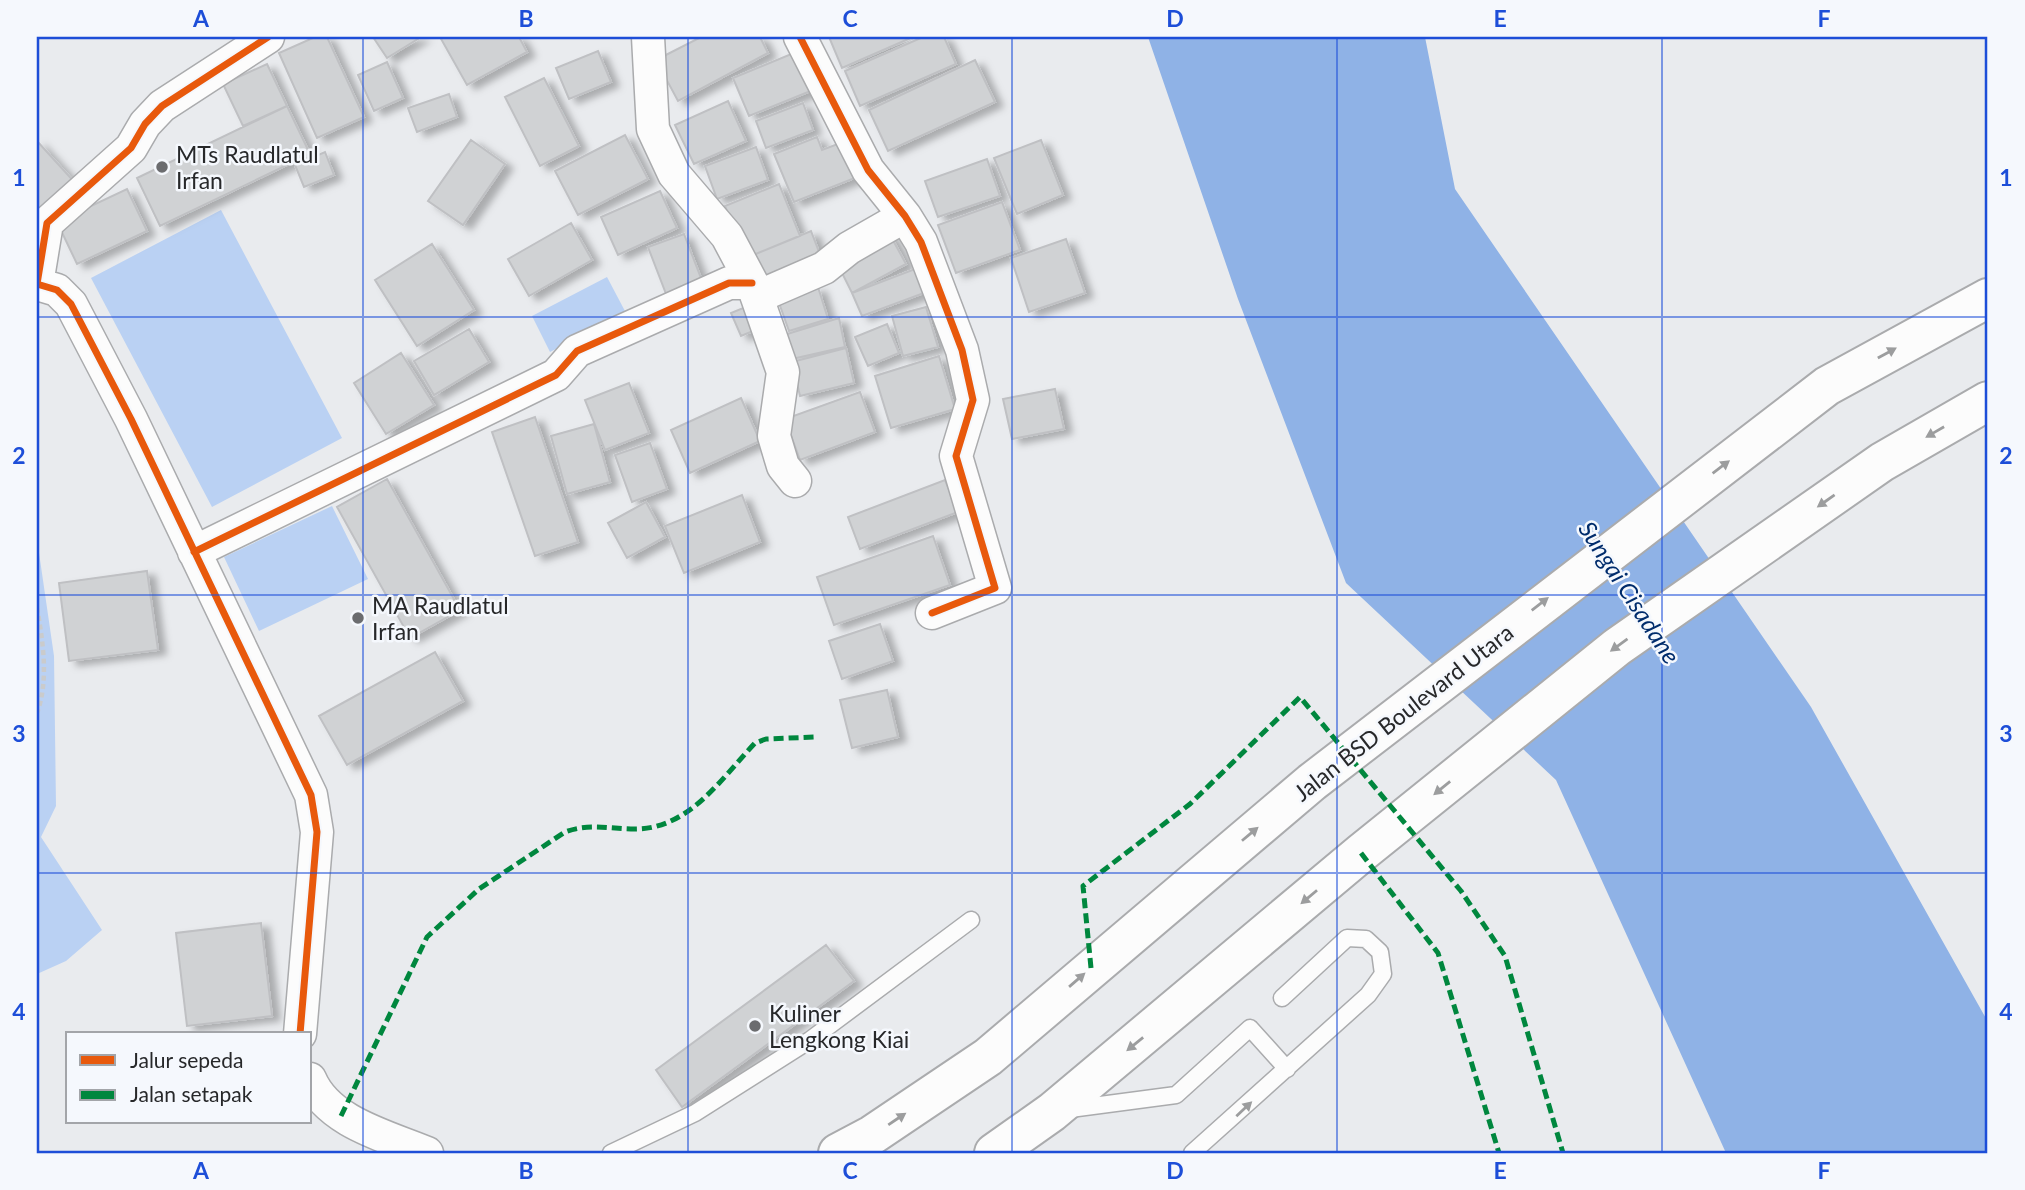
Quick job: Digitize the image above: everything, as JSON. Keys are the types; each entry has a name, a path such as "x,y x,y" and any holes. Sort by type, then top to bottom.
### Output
{"main road":[{"name":"Jalan BSD Boulevard Utara","path":"838,1153 872,1135 988,1057 1312,782 1827,386 1988,298"},
{"path":"994,1153 1052,1112 1361,853 1617,647 1882,462 1988,401"}],"street":[{"path":"268,37 162,106 145,124 131,148 47,223 37,284 57,290 71,304 131,419 311,795 317,832 300,1032"},
{"path":"648,37 653,129 674,174 702,203 727,236 754,290 783,372 774,436 783,466 795,481"},
{"path":"800,37 868,170 905,216 921,242 962,349 973,400 956,457 995,587 932,613"},
{"path":"194,552 556,375 577,351 729,283 754,290 824,268 849,248 905,216"},
{"path":"312,1084 341,1116 427,1153"}],"lane":[{"path":"611,1153 695,1113 810,1040 971,920"},
{"path":"1192,1153 1368,995 1383,974 1380,953 1366,939 1347,938 1282,998"},
{"path":"1052,1112 1176,1095 1250,1028 1287,1069"}],"path":[{"path":"37,608 43,642 42,699 37,713"}],"shaded area":[{"path":"221,210 342,438 212,507 91,278"},
{"path":"607,277 626,313 550,352 532,316"},
{"path":"332,506 368,579 259,631 224,557"},
{"path":"37,539 54,656 56,806 41,837 102,930 66,961 37,974"}],"water":[{"name":"Sungai Cisadane","path":"1148,37 1425,37 1455,189 1811,707 1988,1022 1988,1153 1726,1153 1556,780 1346,583 1238,299"}],"building":[{"path":"315,37 327,37 364,117 317,138 279,53"},
{"path":"373,37 421,37 387,58"},
{"path":"440,37 519,37 527,52 467,85"},
{"path":"701,37 760,37 768,53 678,101 656,60"},
{"path":"829,37 913,37 842,68"},
{"path":"923,37 944,37 956,64 860,106 845,71"},
{"path":"801,50 818,88 749,116 733,78"},
{"path":"598,51 611,82 569,99 556,68"},
{"path":"975,60 995,102 888,151 869,110"},
{"path":"387,62 403,98 374,111 358,75"},
{"path":"267,64 287,106 243,126 223,84"},
{"path":"544,78 579,146 540,166 505,97"},
{"path":"449,94 457,117 417,132 408,108"},
{"path":"728,101 746,141 694,164 675,125"},
{"path":"803,103 813,130 766,148 756,121"},
{"path":"287,106 310,154 160,226 137,178"},
{"path":"625,135 648,179 578,215 555,171"},
{"path":"817,137 822,150 851,139 865,174 794,202 774,154"},
{"path":"471,140 505,164 463,225 428,201"},
{"path":"1041,140 1063,195 1017,214 994,158"},
{"path":"37,141 78,186 37,214"},
{"path":"756,147 768,180 717,199 705,166"},
{"path":"325,152 334,175 304,187 295,165"},
{"path":"987,159 1000,196 938,217 925,181"},
{"path":"779,184 800,236 746,258 725,206"},
{"path":"127,189 147,231 77,264 57,222"},
{"path":"660,191 677,228 618,255 601,217"},
{"path":"1002,202 1020,250 956,273 938,225"},
{"path":"571,223 592,260 529,296 508,259"},
{"path":"811,231 824,265 760,291 746,258"},
{"path":"889,233 906,264 852,293 836,261"},
{"path":"684,234 704,286 668,299 648,247"},
{"path":"1066,239 1085,293 1029,312 1011,258"},
{"path":"432,244 474,310 417,346 375,280"},
{"path":"915,269 924,293 862,316 852,293"},
{"path":"818,287 828,319 789,331 778,300"},
{"path":"748,306 758,329 741,336 731,313"},
{"path":"926,307 938,347 903,356 892,316"},
{"path":"839,318 845,347 792,359 784,335"},
{"path":"887,324 899,353 868,366 855,337"},
{"path":"469,329 489,362 434,395 414,361"},
{"path":"846,348 854,383 800,396 792,362"},
{"path":"401,353 434,405 386,434 354,383"},
{"path":"939,356 955,409 891,428 875,376"},
{"path":"629,383 649,433 605,450 585,400"},
{"path":"1055,389 1064,429 1012,439 1003,399"},
{"path":"860,392 875,432 800,460 785,419"},
{"path":"741,398 760,441 690,473 671,430"},
{"path":"535,417 578,542 535,556 492,432"},
{"path":"594,424 610,482 567,494 551,436"},
{"path":"650,443 667,489 632,502 615,455"},
{"path":"387,479 460,610 410,638 337,507"},
{"path":"945,480 958,512 860,549 848,517"},
{"path":"742,495 760,542 684,573 665,526"},
{"path":"646,502 665,537 627,558 608,523"},
{"path":"933,536 950,585 834,625 817,577"},
{"path":"147,571 158,650 69,661 59,583"},
{"path":"880,624 893,661 842,679 829,641"},
{"path":"435,652 463,701 347,765 319,716"},
{"path":"887,690 898,737 852,748 840,700"},
{"path":"261,923 272,1016 187,1026 176,933"},
{"name":"Kuliner Lengkong Kiai","path":"826,945 854,981 682,1107 656,1070"}],"marked path":[{"path":"1091,968 1083,886 1190,804 1300,697 1461,891 1505,956 1563,1153"},
{"path":"341,1116 427,937 479,889 565,832 591,827 635,829 672,821 702,800 755,743 766,739 815,737"},
{"path":"1361,853 1438,953 1499,1153"}],"cycle path":[{"path":"268,37 162,106 145,124 131,148 47,223 37,284 57,290 71,304 131,419 311,795 317,832 300,1032"},
{"path":"800,37 868,170 905,216 921,242 962,350 973,400 956,456 995,588 932,613"},
{"path":"194,552 556,375 577,351 729,283 752,283"}],"place":[{"name":"MTs Raudlatul Irfan","path":"162,167"},
{"name":"MA Raudlatul Irfan","path":"358,618"},
{"name":"Kuliner Lengkong Kiai","path":"755,1026"}]}
